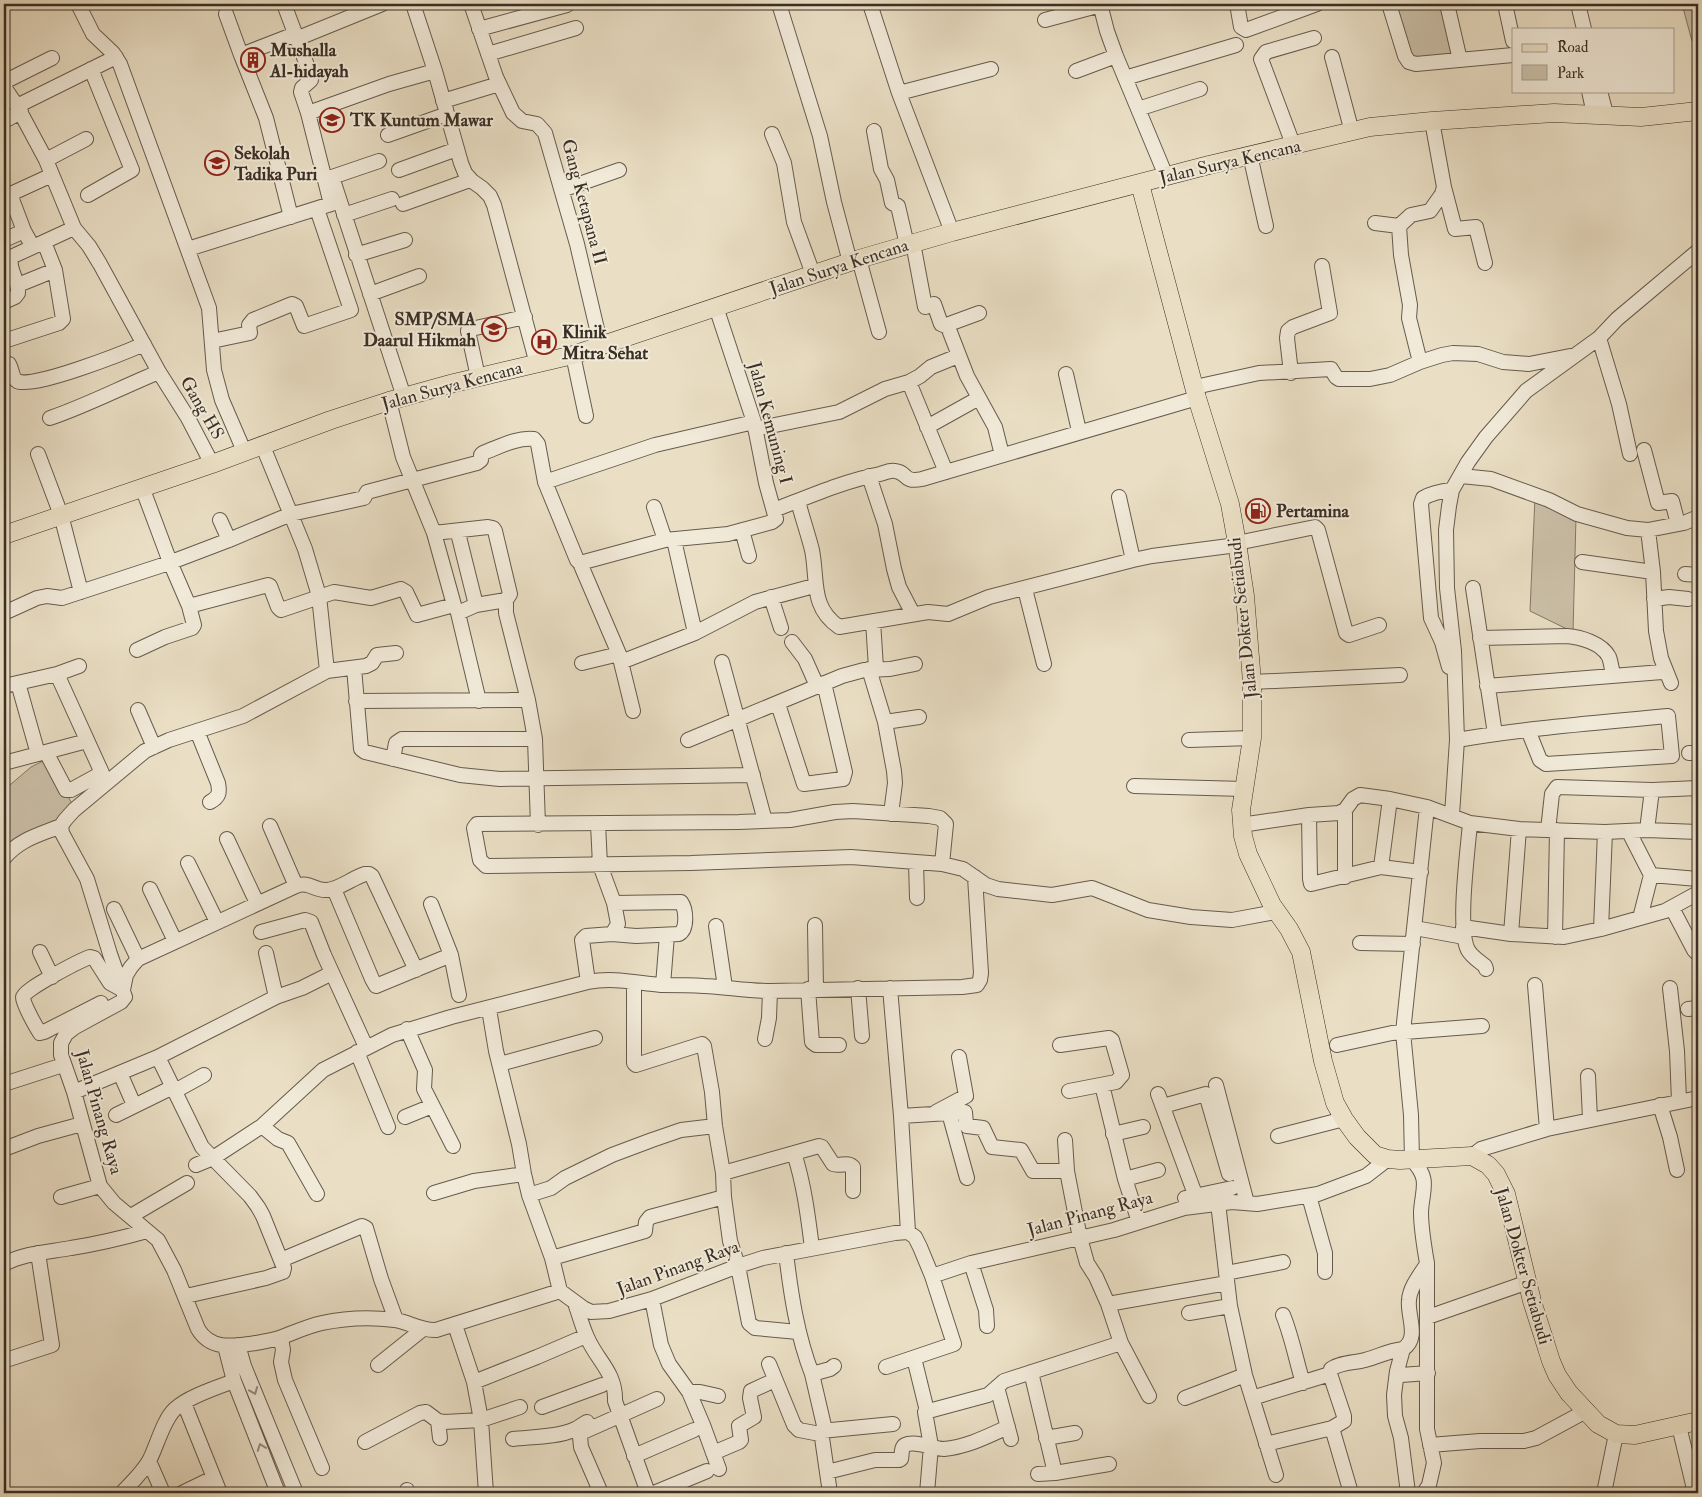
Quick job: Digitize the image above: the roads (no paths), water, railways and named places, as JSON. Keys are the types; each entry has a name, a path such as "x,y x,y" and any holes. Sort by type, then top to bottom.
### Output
{"main road":[{"name":"Jalan Surya Kencana","path":"4,535 212,464 262,444 397,399 478,377 573,355 855,260 952,232 1166,176 1370,127 1554,113 1640,117 1698,111"},
{"name":"Jalan Dokter Setiabudi","path":"1140,184 1196,393 1230,504 1237,544 1245,596 1252,682 1252,738 1244,789 1241,825 1248,854 1273,913 1289,929 1301,952 1327,1077 1335,1103 1344,1119 1375,1155 1388,1159 1412,1160 1472,1156 1488,1165 1506,1194 1537,1320 1551,1361 1562,1383 1586,1411 1598,1424 1616,1434"},
{"path":"1616,1434 1635,1435 1698,1421"}],"street":[{"path":"188,249 331,204 301,92 302,88 311,80 311,76 284,4"},
{"path":"241,55 382,4"},
{"path":"415,4 465,172 470,180 490,196 494,205 537,364"},
{"name":"Gang Ketapana II","path":"471,4 499,84 516,117 522,121 537,124 545,133 562,190 601,346"},
{"path":"779,4 818,130 834,202 879,332"},
{"path":"870,4 899,93 952,232"},
{"path":"1237,4 1241,27 1246,30 1317,4"},
{"path":"1389,4 1404,56 1409,62 1416,64 1512,55"},
{"path":"1447,4 1460,60"},
{"path":"1505,4 1512,36"},
{"path":"1569,4 1574,28"},
{"path":"1578,4 1584,28"},
{"path":"83,5 92,34 116,57 188,249 209,308 214,370 218,387 232,426 244,451"},
{"path":"479,29 566,5"},
{"path":"1045,20 1101,5 1107,31 1116,56 1166,176"},
{"path":"226,14 266,118 291,217"},
{"path":"488,54 576,28"},
{"path":"1294,146 1261,59 1266,52 1314,38"},
{"path":"1125,78 1236,45"},
{"path":"1076,71 1116,56"},
{"path":"4,121 19,109 116,57"},
{"path":"1332,57 1352,132"},
{"path":"4,82 52,58"},
{"path":"88,195 132,170 91,69"},
{"path":"899,93 991,69"},
{"path":"308,113 389,84 435,71"},
{"path":"388,135 445,107 499,84"},
{"name":"Gang HS","path":"4,87 19,109 46,160 74,228 89,246 100,264 159,372 188,418 212,464"},
{"path":"1138,109 1200,89"},
{"path":"1589,92 1600,114"},
{"path":"1600,92 1600,114"},
{"path":"1432,121 1454,229 1476,227 1485,263"},
{"path":"874,131 881,169 887,180 892,203 898,206 910,244 925,306 934,304 941,324 948,327 958,356 995,427 1002,455"},
{"path":"772,134 784,163 794,222 813,274"},
{"path":"46,160 86,139"},
{"path":"399,170 457,149"},
{"path":"1250,155 1266,226"},
{"path":"189,606 268,585 281,610 319,596 338,592 371,598 404,589 417,615 453,606 455,602 434,533 404,457 397,399 370,294 332,177 378,160"},
{"path":"562,190 619,170"},
{"path":"4,240 26,235 7,196 52,175"},
{"path":"344,216 470,180"},
{"path":"1420,362 1409,318 1410,305 1401,255 1399,226 1411,214 1430,211 1442,194 1444,187"},
{"path":"212,341 250,333 249,325 253,320 292,304 296,306 304,326 351,310 317,209"},
{"path":"1374,223 1399,226"},
{"path":"4,302 15,297 18,293 18,285 10,265 11,257 74,228"},
{"path":"356,255 405,240"},
{"path":"4,341 50,326 63,319 55,270 44,242"},
{"path":"1452,815 1457,740 1446,530 1452,490 1468,462 1486,437 1526,391 1599,338 1617,319 1698,251"},
{"path":"1291,372 1287,338 1288,331 1293,327 1330,313 1322,266"},
{"path":"18,285 55,270"},
{"path":"370,294 419,276"},
{"name":"Jalan Kemuning I","path":"716,307 755,426 766,482 775,515"},
{"path":"948,327 949,324 978,313"},
{"path":"478,377 468,332 471,329 525,317"},
{"path":"1599,338 1619,404 1630,454"},
{"path":"4,364 9,364 15,379 21,382 52,377 77,370 144,344"},
{"path":"580,563 670,540 728,534 742,530 775,515 798,501 869,476 894,471 901,473 906,479 912,481 1079,432 1259,373 1329,369 1339,379 1370,379 1398,373 1420,362 1442,355 1465,353 1487,356 1503,362 1529,364 1577,355"},
{"path":"573,355 586,416"},
{"path":"545,482 655,445 839,412 885,390 909,382 931,367 958,356"},
{"path":"50,418 89,404 124,386 159,372"},
{"path":"1066,374 1079,432"},
{"path":"909,382 946,472"},
{"path":"927,427 979,398"},
{"path":"4,613 37,598 47,596 62,598 170,562 230,540 291,514 364,498 367,492 477,463 481,460 483,453 516,440 530,438 534,439 538,444 545,482 620,658 633,711"},
{"path":"262,444 305,549 319,596 327,671"},
{"path":"1644,450 1658,503 1672,501 1678,524"},
{"path":"38,454 61,515 81,592"},
{"path":"869,476 886,524 899,587 914,614"},
{"path":"1461,476 1492,479 1549,500 1577,514 1627,528 1648,530 1678,524 1698,517"},
{"path":"136,650 165,636 193,627 189,606 142,488"},
{"path":"1452,490 1423,498 1421,504 1431,618 1442,642 1455,680"},
{"path":"1435,494 1449,506"},
{"path":"1119,497 1133,560"},
{"path":"798,501 811,548 814,566 814,586 819,603 826,615 839,627 928,612 948,614 989,597 1133,560 1237,544 1315,527 1318,530 1346,633 1349,635 1379,625"},
{"path":"654,506 670,540 695,633"},
{"path":"220,520 230,540"},
{"path":"434,533 494,528 510,594 506,600 506,613 528,700 535,739 538,825"},
{"path":"742,530 749,556"},
{"path":"1648,530 1653,572 1656,632 1661,658 1671,683"},
{"path":"458,533 476,605"},
{"path":"1582,562 1653,572"},
{"path":"582,663 620,658 695,633 721,621 742,608 771,597 814,586"},
{"path":"1025,588 1044,664"},
{"path":"1431,618 1448,588"},
{"path":"1473,588 1494,734"},
{"path":"771,597 781,628"},
{"path":"1654,599 1669,597 1688,599"},
{"path":"479,701 458,615 460,612 476,605 506,600"},
{"path":"873,621 873,669 886,722 894,777 891,814"},
{"path":"1480,638 1567,636 1581,639 1602,648 1609,657 1614,676"},
{"path":"778,704 804,784 842,779 844,772 820,684 792,642"},
{"path":"4,858 21,842 62,826 74,810 146,751 197,731 249,714 327,671 369,665 377,655 396,654"},
{"path":"722,662 765,821"},
{"path":"688,740 778,704 820,684 873,669 890,669 915,664"},
{"path":"4,686 57,674 79,666"},
{"path":"354,668 361,749 364,752 460,775 500,779 753,775"},
{"path":"1487,686 1662,672"},
{"path":"18,683 42,753 65,789 70,791 102,773 57,674"},
{"path":"1252,682 1400,674"},
{"path":"356,700 528,700"},
{"path":"138,710 154,747"},
{"path":"1457,740 1528,730 1668,716 1672,756 1546,764 1540,760 1528,730"},
{"path":"886,722 919,717"},
{"path":"197,731 220,792 217,798 210,802"},
{"path":"1189,740 1252,738"},
{"path":"393,759 396,743 402,739 535,739"},
{"path":"4,763 87,741"},
{"path":"1134,786 1244,789"},
{"path":"1555,937 1552,794 1557,787 1652,790 1698,788"},
{"path":"1647,830 1652,790"},
{"path":"1241,825 1339,812 1344,810 1353,799 1360,796 1390,799 1427,807 1470,823 1519,829 1605,832 1647,830 1698,832"},
{"path":"1381,867 1390,799"},
{"path":"1424,1493 1429,1486 1434,1463 1427,1429 1427,1263 1421,1210 1425,1188 1420,1168 1412,1160 1411,1115 1403,1032 1414,944 1427,807"},
{"path":"1344,810 1345,877"},
{"path":"942,864 945,822 940,818 929,816 835,812 790,820 538,825 477,824 474,828 480,860 486,866 764,862 851,857 942,864 963,869 986,886 1043,894 1068,894 1092,888 1148,910 1191,917 1232,920 1273,913"},
{"path":"1309,815 1311,884 1381,867 1421,872"},
{"path":"1470,823 1464,932 1472,955 1486,969"},
{"path":"598,824 600,864 614,903 618,924 612,934"},
{"path":"62,826 65,841 87,879 123,990"},
{"path":"270,826 296,886"},
{"path":"1511,934 1519,829"},
{"path":"1601,929 1605,832"},
{"path":"1629,832 1651,875 1640,918"},
{"path":"227,839 257,903"},
{"path":"916,862 917,898"},
{"path":"188,863 217,922"},
{"path":"123,990 126,975 138,959 175,941 296,886 304,884 321,890 334,888 364,874 372,876 416,970"},
{"path":"1651,875 1698,880"},
{"path":"196,1165 213,1158 262,1126 323,1070 362,1050 407,1030 588,982 603,979 663,985 770,991 962,987 977,985 981,973 975,877"},
{"path":"334,888 376,986 452,955"},
{"path":"150,889 175,941"},
{"path":"1415,928 1555,937 1601,929 1640,918 1672,908 1698,893"},
{"path":"588,982 582,940 586,936 612,934 636,936 668,935 679,934 685,928 682,902 614,903"},
{"path":"431,904 452,955 459,995"},
{"path":"1672,908 1697,950"},
{"path":"114,909 138,959"},
{"path":"261,932 304,920 312,922 362,1050 388,1127"},
{"path":"815,925 812,1042 816,1046 839,1044"},
{"path":"716,926 725,987"},
{"path":"663,985 668,935"},
{"path":"1360,943 1414,944"},
{"path":"40,952 52,977"},
{"path":"266,953 276,997"},
{"path":"101,1003 40,1033 25,1005 23,997 35,985 86,958 93,958 110,983 123,990"},
{"path":"74,1092 158,1057 276,997 302,988 332,973"},
{"path":"634,982 634,1063 636,1065 704,1045 723,1173 730,1241 738,1266 749,1323 755,1328 798,1332"},
{"path":"1535,985 1547,1129"},
{"path":"858,988 862,1036"},
{"path":"886,1367 954,1344 932,1276 920,1247 914,1237 908,1232 901,1116 890,988"},
{"path":"1670,988 1677,1051 1679,1102"},
{"name":"Jalan Pinang Raya","path":"123,990 125,997 123,1001 75,1027 66,1034 61,1044 63,1065 74,1092 100,1186 114,1203 158,1240 186,1296 198,1329 203,1337 211,1343 232,1346"},
{"path":"765,1039 769,1018 770,991"},
{"path":"232,1346 281,1338 322,1323 360,1319 396,1320 423,1329 436,1330 560,1291 552,1258 529,1195 488,1009"},
{"path":"1337,1045 1392,1033 1482,1026"},
{"path":"407,1030 426,1070 424,1089 453,1146"},
{"path":"1060,1045 1107,1037 1112,1040 1122,1075 1116,1082 1069,1090"},
{"path":"500,1064 596,1038"},
{"path":"158,1057 202,1147 250,1196 258,1207 284,1270 275,1275 186,1296"},
{"path":"931,1114 966,1096 959,1057"},
{"path":"4,1084 63,1065"},
{"path":"120,1073 134,1105"},
{"path":"116,1116 134,1105 204,1075"},
{"path":"1588,1076 1590,1119"},
{"path":"1102,1085 1125,1179 1139,1222"},
{"path":"1216,1085 1247,1203"},
{"path":"1229,1174 1206,1094 1161,1100 1193,1199 1232,1188"},
{"path":"1472,1156 1480,1149 1547,1129 1698,1098"},
{"path":"1660,1105 1670,1137 1677,1170"},
{"path":"405,1117 432,1106"},
{"path":"901,1116 966,1112 967,1126 983,1128 992,1147 1021,1150 1033,1171 1067,1171"},
{"path":"949,1113 968,1178"},
{"path":"1278,1136 1344,1119"},
{"path":"4,1149 38,1136 82,1124"},
{"path":"262,1126 278,1139 288,1142 317,1194"},
{"path":"529,1195 551,1188 565,1178 612,1155 652,1140 681,1130 715,1126"},
{"path":"1113,1134 1143,1127"},
{"path":"1065,1140 1067,1171 1080,1238 1088,1263 1108,1304 1121,1343 1149,1396"},
{"path":"723,1173 819,1146 822,1147 833,1164 849,1164 853,1167 853,1191"},
{"path":"794,1153 801,1175 812,1248"},
{"name":"Jalan Pinang Raya","path":"932,1276 971,1263 1080,1238 1139,1222 1193,1199 1218,1203 1257,1204 1309,1196 1366,1176 1388,1159"},
{"path":"1125,1179 1158,1170"},
{"path":"434,1193 474,1181 524,1174"},
{"path":"131,1216 187,1183"},
{"path":"61,1197 100,1186"},
{"path":"1309,1196 1325,1253 1324,1272"},
{"path":"552,1258 645,1231 646,1222 650,1217 724,1197"},
{"path":"1218,1203 1230,1306 1245,1375 1276,1475"},
{"path":"281,1260 362,1226 366,1228 381,1279 396,1320"},
{"path":"4,1264 38,1253 109,1242 147,1231"},
{"name":"Jalan Pinang Raya","path":"560,1291 575,1303 591,1312 608,1311 652,1299 738,1266 786,1253 908,1232"},
{"path":"4,1360 52,1345 38,1253"},
{"path":"786,1253 798,1332 812,1374 823,1432 830,1493"},
{"path":"1108,1304 1226,1278 1283,1262"},
{"path":"971,1263 986,1310 987,1326"},
{"path":"1266,1444 1332,1428 1344,1421 1330,1374 1331,1369 1386,1352 1403,1349 1407,1346 1412,1338 1409,1300 1411,1290 1427,1263"},
{"path":"1428,1317 1528,1282"},
{"path":"652,1299 661,1344 669,1364 688,1392 713,1453 713,1470 654,1493"},
{"path":"575,1303 586,1336 610,1374 617,1408 648,1493"},
{"path":"1189,1313 1230,1306"},
{"path":"1284,1315 1293,1340 1293,1352 1304,1382"},
{"path":"455,1325 474,1382 481,1420 486,1493"},
{"path":"378,1366 423,1329"},
{"path":"474,1382 586,1336"},
{"path":"281,1338 283,1350 281,1362 285,1380 322,1468"},
{"path":"927,1411 988,1395 1004,1381 1121,1343"},
{"path":"232,1346 234,1381 278,1493"},
{"path":"232,1346 244,1366 296,1493"},
{"path":"1403,1349 1397,1371 1394,1395 1395,1416 1408,1493"},
{"path":"597,1356 598,1372 602,1385 617,1408"},
{"path":"914,1358 927,1411 925,1415 931,1446 927,1493"},
{"path":"769,1364 794,1425 799,1430 823,1432 893,1424"},
{"path":"812,1374 834,1366"},
{"path":"1397,1371 1401,1375 1428,1373"},
{"path":"1031,1372 1056,1473"},
{"path":"1252,1398 1330,1374"},
{"path":"1185,1398 1245,1375"},
{"path":"713,1453 741,1440 739,1426 754,1417 750,1398 751,1391 775,1380"},
{"path":"122,1493 149,1461 174,1409 234,1381"},
{"path":"542,1407 602,1385"},
{"path":"827,1472 875,1460 899,1460 906,1444 943,1449 1009,1433 998,1387"},
{"path":"688,1392 700,1392 718,1396"},
{"path":"513,1438 566,1432 617,1408 657,1399"},
{"path":"184,1403 220,1493"},
{"path":"365,1442 420,1413 426,1412 438,1421 444,1422 481,1420 520,1406"},
{"path":"601,1493 581,1447 580,1436 617,1408"},
{"path":"1430,1445 1480,1441 1524,1441 1536,1438 1586,1411"},
{"path":"438,1421 440,1438"},
{"path":"1679,1426 1695,1493"},
{"path":"1332,1428 1351,1493"},
{"path":"634,1456 694,1430"},
{"path":"1046,1438 1075,1433"},
{"path":"1604,1493 1616,1434"},
{"path":"149,1461 163,1493"},
{"path":"1038,1474 1056,1473 1109,1464"},
{"path":"182,1493 213,1478"}],"place":[{"name":"Mushalla Al-hidayah","path":"253,60"},
{"name":"TK Kuntum Mawar","path":"332,120"},
{"name":"Sekolah Tadika Puri","path":"217,163"},
{"name":"SMP/SMA Daarul Hikmah","path":"494,329"},
{"name":"Klinik Mitra Sehat","path":"544,342"},
{"name":"Pertamina","path":"1258,511"}]}
